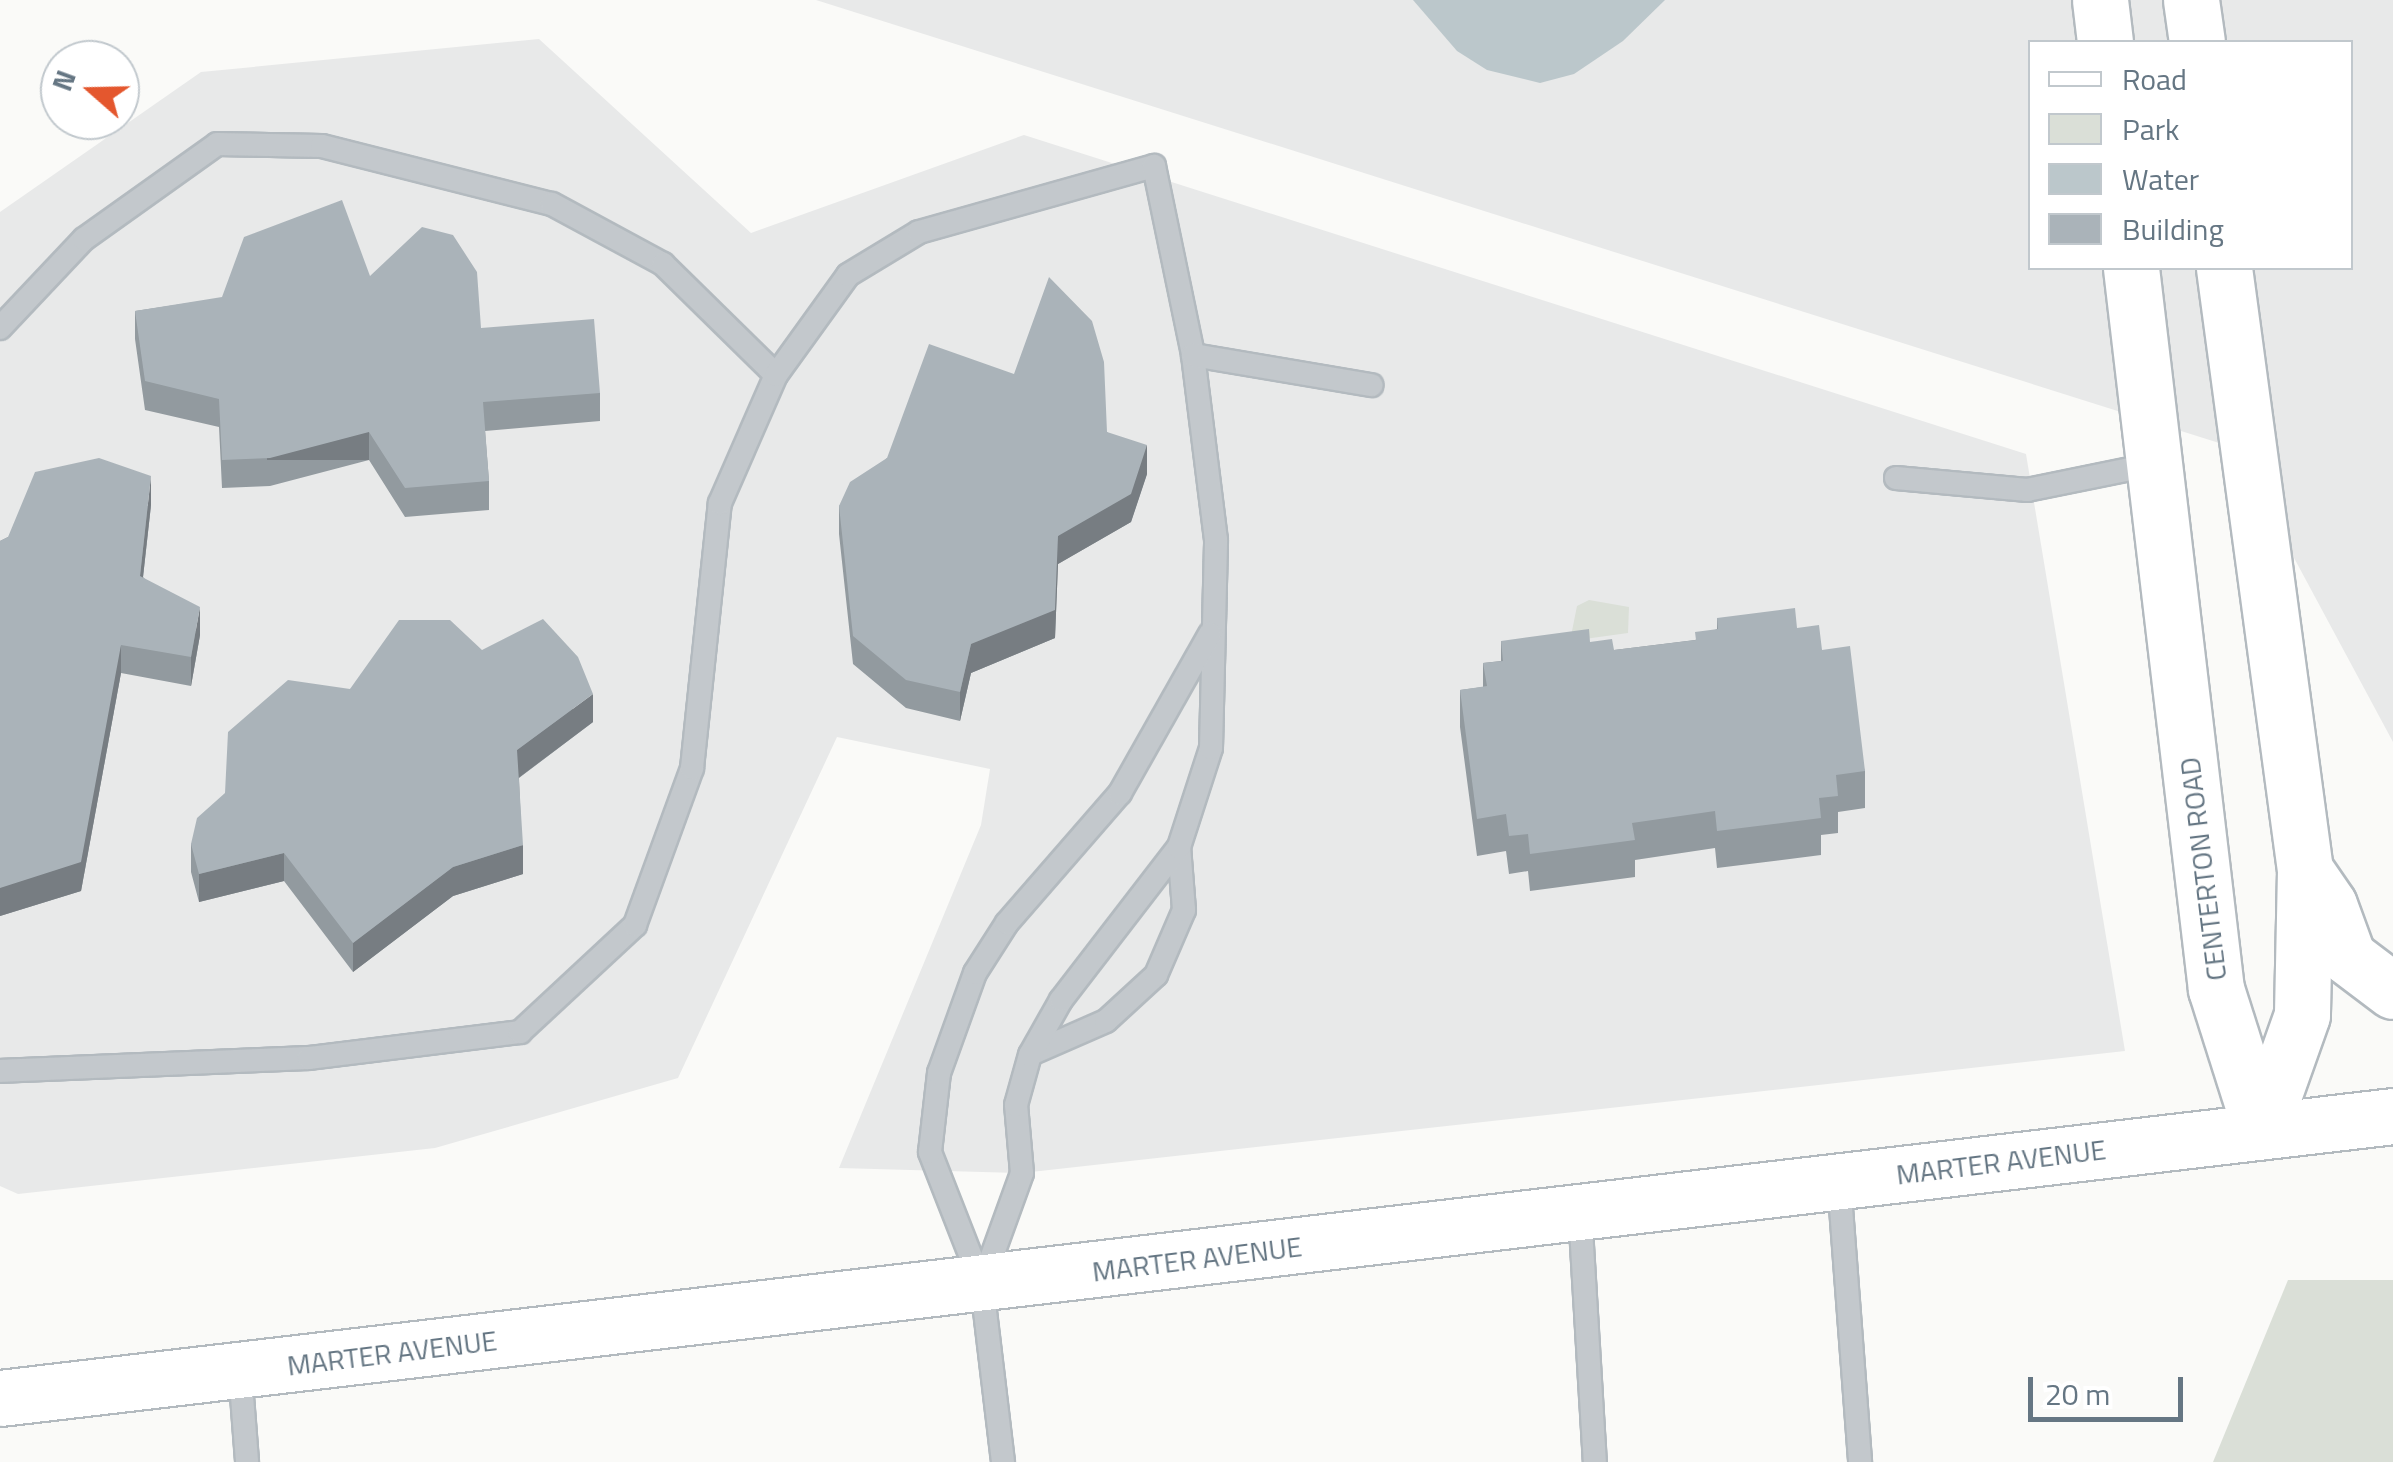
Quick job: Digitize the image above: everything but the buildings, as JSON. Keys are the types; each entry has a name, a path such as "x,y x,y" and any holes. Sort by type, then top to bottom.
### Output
{"main road":[{"path":"2100,0 2105,40"},
{"path":"2192,0 2196,40"},
{"name":"CENTERTON ROAD","path":"2131,270 2216,989 2262,1131"},
{"path":"2224,270 2306,870 2299,914 2302,1015 2262,1131"},
{"path":"2306,870 2348,957 2393,991"},
{"name":"MARTER AVENUE","path":"0,1398 2393,1116"}],"lane":[{"path":"0,328 84,239 218,144 322,146 552,204 662,264 776,375"},
{"path":"0,1070 309,1058 520,1032 635,926 692,768 720,503 776,375 848,275 918,232 1154,166 1193,355 1216,540 1210,633 1211,748 1179,847 1060,1000 1030,1055 1016,1105 1022,1173 982,1285"},
{"path":"1193,355 1371,385"},
{"path":"1896,478 2027,490 2154,464"},
{"path":"1003,1462 982,1285 930,1152 933,1102 957,1012 1007,923 1120,793 1210,633"},
{"path":"1030,1055 1106,1021 1156,976 1184,910 1179,847"},
{"path":"1839,1181 1860,1462"},
{"path":"1580,1212 1595,1462"},
{"path":"240,1370 247,1462"}],"shaded area":[{"path":"816,0 2393,0 2393,742 2235,448"},
{"path":"539,39 751,233 1024,135 2026,454 2125,1051 1022,1173 839,1168 981,825 990,769 837,737 678,1078 435,1148 18,1194 0,1186 0,212 103,140 140,140 140,114 201,72"}],"green space":[{"path":"1589,600 1629,607 1628,633 1570,641 1577,606"},
{"path":"2288,1280 2393,1280 2393,1462 2213,1462"}],"water":[{"path":"1413,0 1665,0 1623,41 1574,74 1540,83 1487,70 1457,51"}]}
